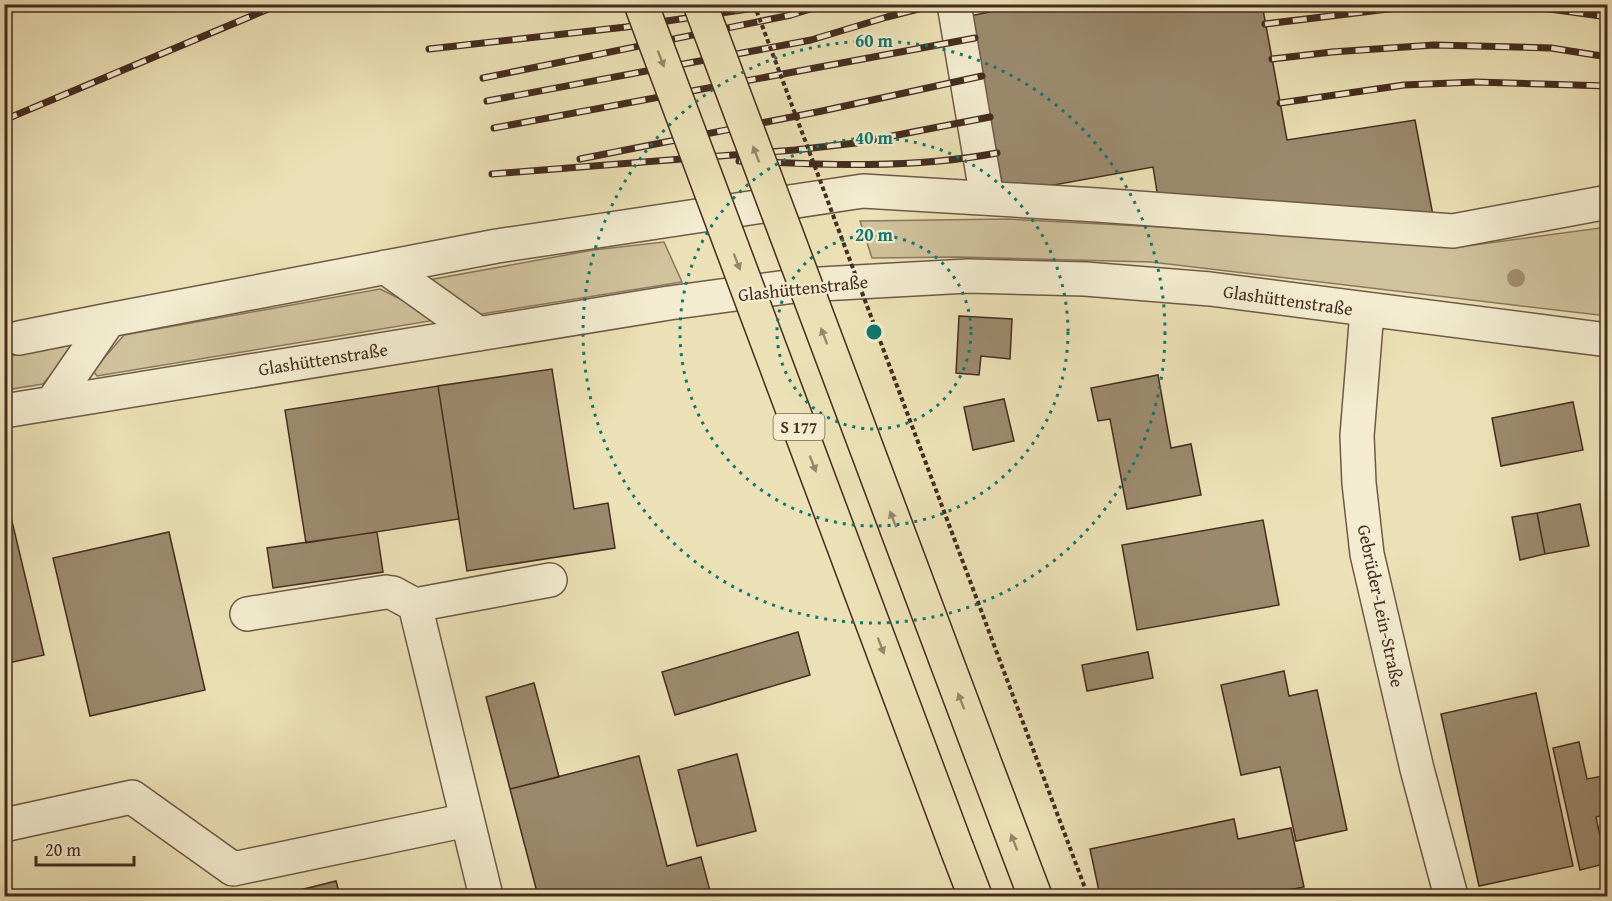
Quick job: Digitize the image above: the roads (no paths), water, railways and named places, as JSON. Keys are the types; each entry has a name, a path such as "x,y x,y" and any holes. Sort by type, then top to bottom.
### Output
{"highway":[{"name":"S 177","path":"641,4 975,897"},
{"path":"700,4 1035,897"}],"street":[{"path":"954,4 987,198"},
{"path":"19,338 497,246 863,191 1453,231 1608,202"},
{"path":"385,267 480,334"},
{"name":"Glashüttenstraße","path":"4,411 669,303 802,285 968,276 1085,279 1210,289 1608,340"},
{"name":"Gebrüder-Lein-Straße","path":"1367,310 1358,436 1359,483 1367,554 1417,769 1451,897"},
{"path":"52,403 109,320"},
{"path":"247,614 386,592 393,592 415,605 550,580"},
{"path":"415,605 486,897"},
{"path":"4,825 132,797 233,869 467,820"}],"railway":[{"path":"4,120 280,4"},
{"path":"429,49 626,27 782,4"},
{"path":"483,78 791,15 827,4"},
{"path":"487,101 811,40 938,4"},
{"path":"1265,24 1413,6 1463,4"},
{"path":"1514,4 1608,17"},
{"path":"494,128 975,38"},
{"path":"1272,59 1332,52 1434,45 1551,48 1608,57"},
{"path":"580,159 822,111 982,76"},
{"path":"1280,103 1404,85 1476,82 1608,86"},
{"path":"492,174 795,150 856,143 990,117"},
{"path":"739,161 901,164 997,153"}]}
